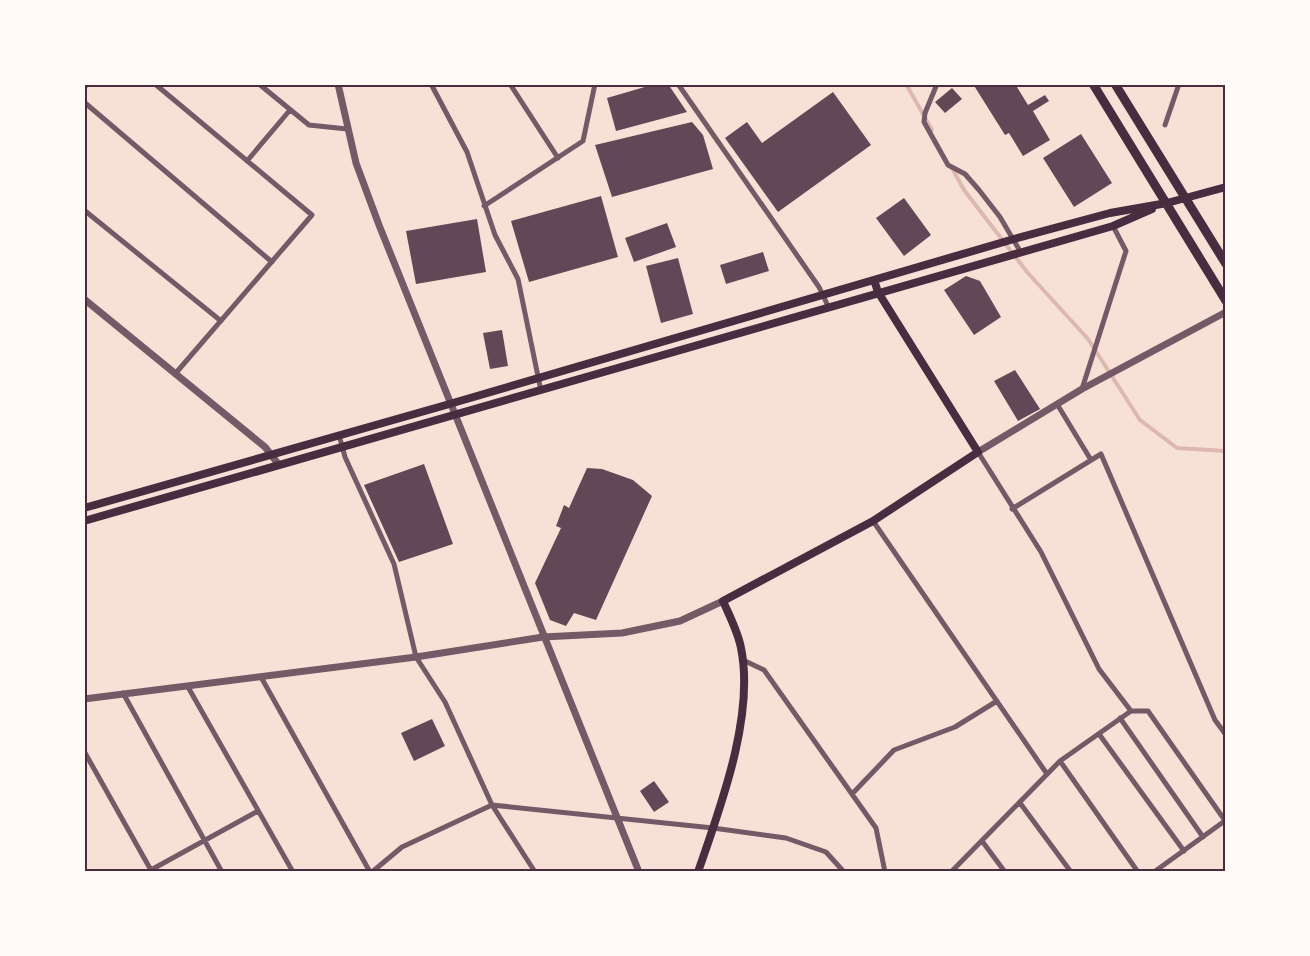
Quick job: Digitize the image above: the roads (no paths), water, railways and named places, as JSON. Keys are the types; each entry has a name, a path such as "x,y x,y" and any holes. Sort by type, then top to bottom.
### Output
{"highway":[{"path":"1093,84 1226,302"},
{"path":"1115,84 1226,264"}],"main road":[{"path":"84,508 453,404 538,377 1014,239 1110,213 1226,187"},
{"path":"84,521 1113,226 1167,202"},
{"path":"698,872 738,747 743,660 737,631 723,601 873,520 978,452 878,292 874,280"}],"street":[{"path":"84,88 87,84"},
{"path":"155,84 312,215 175,374"},
{"path":"259,84 309,125 347,129"},
{"path":"338,84 356,163 379,225 458,415 543,637 639,872"},
{"path":"431,84 467,152 483,206 518,279 541,391"},
{"path":"510,84 558,158"},
{"path":"483,206 583,141 595,84"},
{"path":"678,84 824,295 828,306"},
{"path":"937,84 925,113 924,122 948,165 965,174 1000,217 1020,251"},
{"path":"1165,125 1179,84"},
{"path":"84,102 272,262"},
{"path":"247,161 290,110"},
{"path":"84,210 221,321"},
{"path":"1082,389 1126,251 1113,226"},
{"path":"84,298 272,454 279,465"},
{"path":"1131,711 1099,669 1041,552 978,452 1082,389 1226,312"},
{"path":"1057,404 1091,460"},
{"path":"339,435 394,564 416,657 446,702 492,805 534,872"},
{"path":"1012,509 1101,454 1197,671 1215,720 1226,735"},
{"path":"873,520 1047,774"},
{"path":"84,699 416,657 543,637 622,633 680,621 723,601"},
{"path":"743,660 764,670 876,828 885,872"},
{"path":"261,677 371,872 402,847 492,805 596,818 617,817 713,828 807,844 826,852 844,872"},
{"path":"188,687 293,872"},
{"path":"123,693 222,872"},
{"path":"852,794 894,750 955,727 997,701"},
{"path":"951,872 1060,761 1131,711 1148,711 1226,821 1154,872"},
{"path":"1120,718 1203,837"},
{"path":"1098,734 1184,851"},
{"path":"84,751 150,871 258,811"},
{"path":"1060,761 1138,872"},
{"path":"1020,803 1071,872"},
{"path":"982,841 1005,872"}],"waterway":[{"path":"906,84 932,130"},
{"path":"952,168 964,190 1027,272 1088,339 1140,420 1177,448 1226,451"}]}
